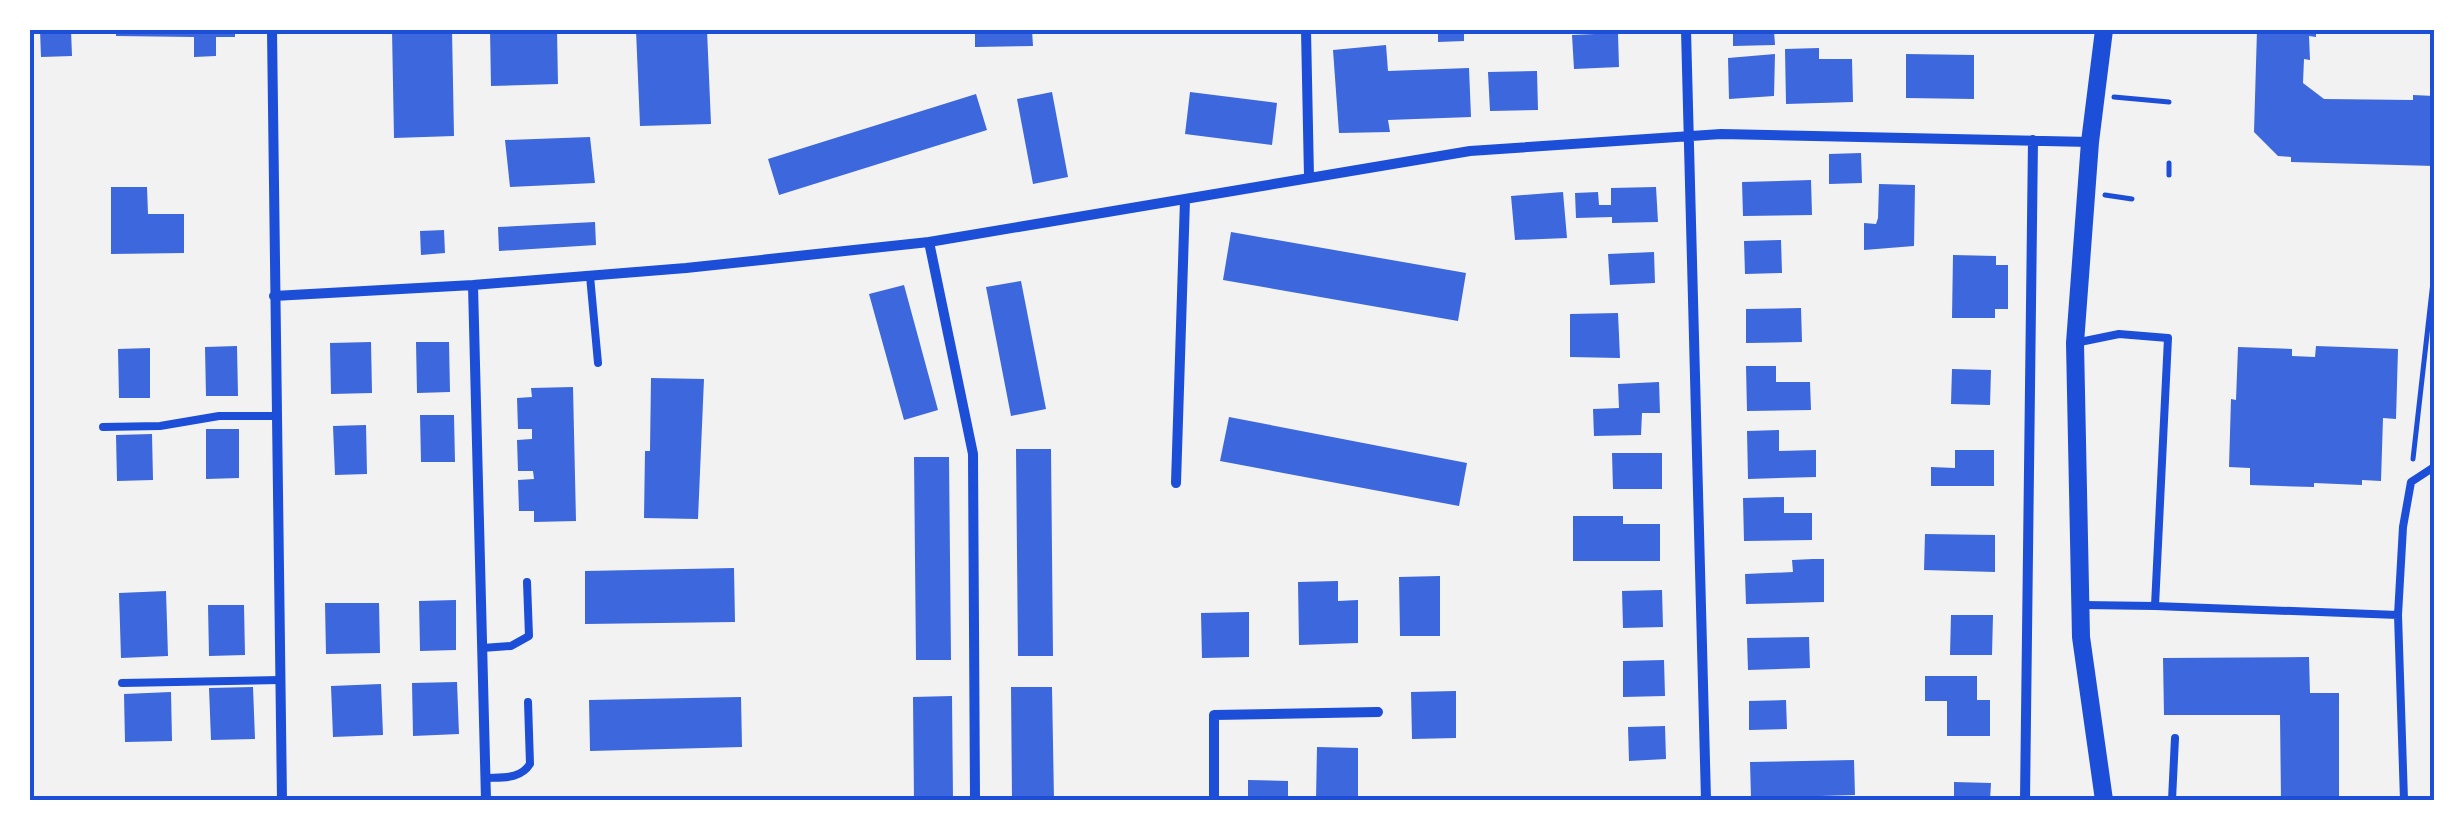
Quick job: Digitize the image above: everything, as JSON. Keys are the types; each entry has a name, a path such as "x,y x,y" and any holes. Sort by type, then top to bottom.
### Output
{"street":[{"path":"272,30 282,800"},
{"path":"1306,30 1309,177"},
{"path":"1686,30 1706,800"},
{"path":"2104,30 2090,142 2075,344 2081,636 2104,800"},
{"path":"274,296 590,276 930,242 1470,151 1720,134 2090,142"},
{"path":"2025,800 2033,140"},
{"path":"1176,483 1185,200"},
{"path":"930,242 973,454 975,800"},
{"path":"473,285 486,800"},
{"path":"1214,800 1214,715 1378,712"}],"lane":[{"path":"590,276 598,362"},
{"path":"2075,344 2119,334 2168,338 2156,606"},
{"path":"103,427 160,426 218,416 275,416"},
{"path":"2404,800 2398,614 2404,527 2411,482 2434,467"},
{"path":"482,648 512,646 530,636 527,582"},
{"path":"2081,604 2398,614"},
{"path":"122,683 280,680"},
{"path":"485,778 515,776 525,772 530,764 528,702"},
{"path":"2172,800 2174,738"}],"path":[{"path":"2096,96 2170,102"},
{"path":"2170,163 2170,175"},
{"path":"2411,482 2434,273"}],"building":[{"path":"40,30 71,30 72,56 41,57"},
{"path":"116,30 235,30 235,37 216,37 216,56 194,57 194,37 116,36"},
{"path":"392,30 452,30 454,136 394,138"},
{"path":"490,30 557,30 558,84 491,86"},
{"path":"636,30 707,30 711,124 640,126"},
{"path":"975,30 1032,30 1033,46 975,47"},
{"path":"1438,30 1464,30 1464,41 1438,42"},
{"path":"1733,30 1774,30 1775,45 1733,46"},
{"path":"2257,30 2316,30 2316,37 2309,36 2310,60 2304,59 2303,83 2324,99 2413,100 2413,95 2434,96 2434,166 2291,162 2291,157 2278,156 2254,132"},
{"path":"1618,33 1619,67 1574,69 1572,35"},
{"path":"1386,45 1388,71 1469,68 1471,117 1388,120 1390,132 1339,133 1333,50"},
{"path":"1819,48 1819,59 1852,59 1853,102 1786,104 1785,49"},
{"path":"1775,54 1774,96 1729,99 1728,58"},
{"path":"1906,54 1974,55 1974,99 1906,98"},
{"path":"1537,71 1538,110 1490,111 1488,72"},
{"path":"1052,92 1068,177 1033,184 1017,99"},
{"path":"1190,92 1277,103 1272,145 1185,134"},
{"path":"976,94 987,130 779,195 768,159"},
{"path":"590,137 595,183 510,187 505,140"},
{"path":"1861,153 1862,183 1829,184 1829,154"},
{"path":"1811,180 1812,215 1743,216 1742,182"},
{"path":"1879,184 1915,185 1914,246 1864,250 1864,223 1876,224 1878,218"},
{"path":"111,187 147,187 148,214 184,214 184,253 111,254"},
{"path":"1656,187 1658,222 1612,223 1612,217 1576,218 1575,193 1598,192 1599,205 1611,205 1611,188"},
{"path":"1563,192 1567,238 1515,240 1511,196"},
{"path":"595,222 596,245 499,251 498,227"},
{"path":"444,230 445,253 421,255 420,231"},
{"path":"1231,232 1466,273 1458,321 1223,280"},
{"path":"1781,240 1782,273 1745,274 1744,241"},
{"path":"1654,252 1655,283 1610,285 1608,254"},
{"path":"1953,255 1996,256 1996,265 2008,265 2008,309 1995,309 1995,318 1952,318"},
{"path":"1021,281 1046,409 1011,416 986,287"},
{"path":"904,285 938,410 904,420 869,294"},
{"path":"1801,308 1802,342 1746,343 1746,309"},
{"path":"1618,313 1620,358 1570,357 1570,314"},
{"path":"371,342 372,393 331,394 330,343"},
{"path":"416,342 449,342 450,392 417,393"},
{"path":"237,346 238,396 206,396 205,347"},
{"path":"2316,346 2398,349 2396,419 2383,418 2381,481 2362,480 2362,485 2314,483 2314,487 2250,485 2250,468 2229,467 2231,399 2236,400 2238,347 2292,349 2292,356 2315,357"},
{"path":"150,348 150,398 119,398 118,349"},
{"path":"1746,366 1776,366 1776,382 1810,382 1811,410 1747,411"},
{"path":"1952,369 1991,370 1990,405 1951,404"},
{"path":"651,378 704,379 698,519 644,518"},
{"path":"1659,382 1660,413 1642,413 1641,435 1594,436 1593,409 1619,408 1618,384"},
{"path":"573,387 576,521 534,522 534,511 519,511 518,480 534,479 533,471 518,471 517,440 532,439 532,429 518,429 517,398 532,397 531,388"},
{"path":"420,415 454,415 455,462 421,462"},
{"path":"1229,417 1467,463 1459,506 1220,461"},
{"path":"366,425 367,474 335,475 333,426"},
{"path":"206,429 239,429 239,478 206,479"},
{"path":"1779,430 1779,451 1816,450 1816,477 1748,479 1747,431"},
{"path":"152,434 153,480 117,481 116,435"},
{"path":"1016,449 1051,449 1053,656 1018,656"},
{"path":"1955,450 1994,450 1994,486 1931,486 1931,467 1955,468"},
{"path":"1612,453 1662,453 1662,489 1613,489"},
{"path":"914,457 949,457 951,660 916,660"},
{"path":"1784,497 1784,513 1812,513 1812,540 1744,541 1743,498"},
{"path":"1573,516 1623,516 1623,524 1660,524 1660,561 1573,561"},
{"path":"1925,534 1995,535 1995,572 1924,570"},
{"path":"1824,559 1824,602 1746,604 1745,574 1793,572 1792,560"},
{"path":"734,568 735,622 585,624 585,571"},
{"path":"1440,576 1440,636 1400,636 1399,577"},
{"path":"1338,581 1338,601 1358,600 1358,643 1299,645 1298,582"},
{"path":"1662,590 1663,627 1623,628 1622,591"},
{"path":"166,591 168,656 121,658 119,593"},
{"path":"456,600 456,650 420,651 419,601"},
{"path":"325,603 379,603 380,653 326,654"},
{"path":"208,605 244,605 245,655 209,656"},
{"path":"1249,612 1249,657 1202,658 1201,613"},
{"path":"1951,615 1993,615 1992,655 1950,655"},
{"path":"1809,637 1810,668 1748,670 1747,638"},
{"path":"2309,657 2310,693 2339,693 2339,800 2281,800 2280,715 2164,715 2163,658"},
{"path":"1664,660 1665,696 1623,697 1623,661"},
{"path":"1925,676 1977,676 1977,700 1990,700 1990,736 1947,736 1947,701 1925,701"},
{"path":"457,682 459,734 413,736 412,683"},
{"path":"381,684 383,735 333,737 331,686"},
{"path":"253,687 255,739 211,740 209,688"},
{"path":"1011,687 1052,687 1054,800 1012,800"},
{"path":"1456,691 1456,738 1412,739 1411,692"},
{"path":"171,692 172,741 125,742 124,694"},
{"path":"952,696 953,800 914,800 913,697"},
{"path":"741,697 742,747 590,751 589,700"},
{"path":"1786,700 1787,729 1749,730 1749,701"},
{"path":"1665,726 1666,759 1629,761 1628,727"},
{"path":"1317,747 1358,748 1358,800 1316,800"},
{"path":"1854,760 1855,795 1751,798 1750,762"},
{"path":"1248,780 1288,781 1288,800 1248,800"},
{"path":"1954,782 1991,783 1990,800 1954,800"}]}
